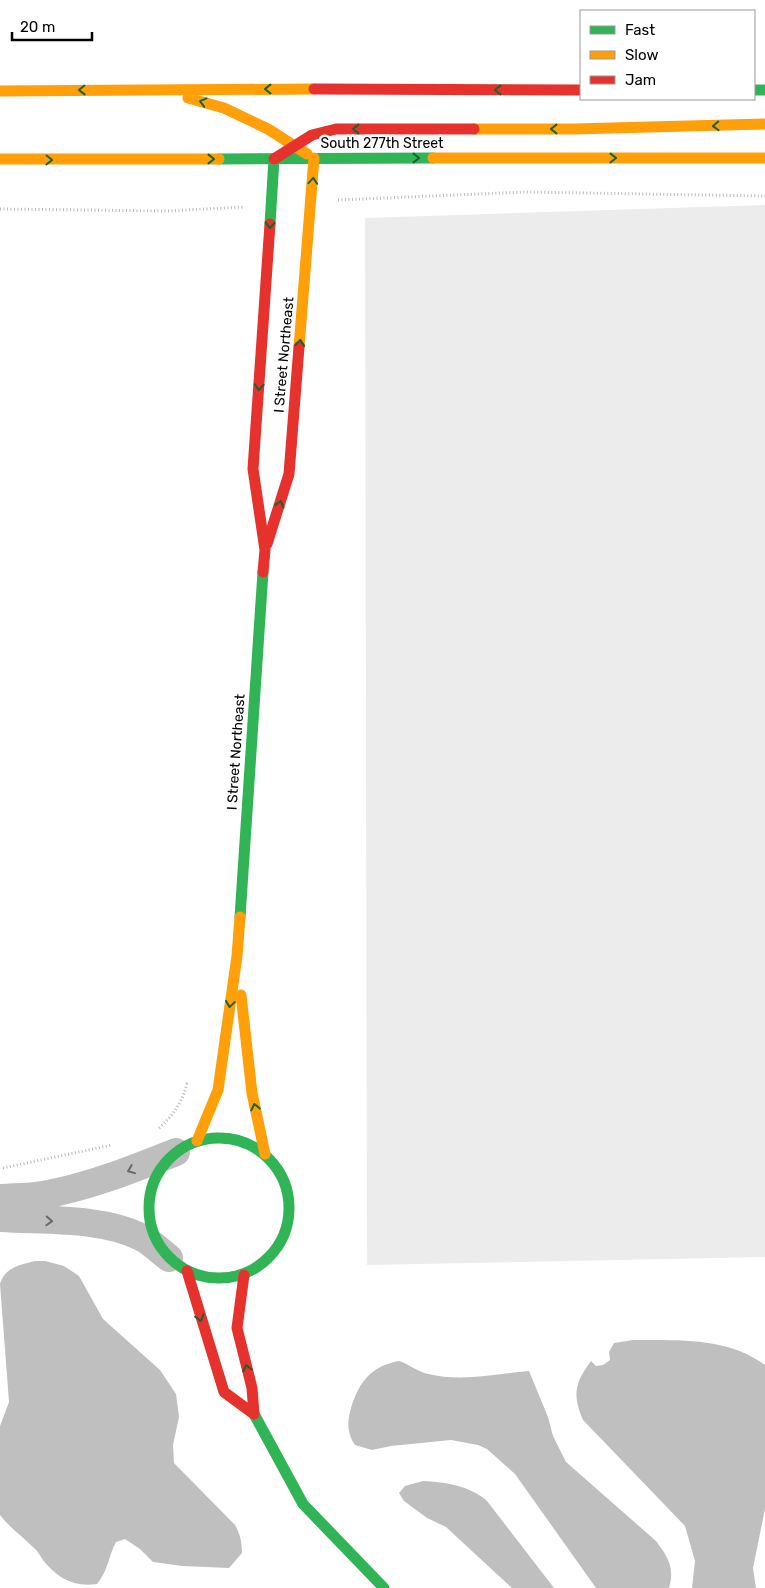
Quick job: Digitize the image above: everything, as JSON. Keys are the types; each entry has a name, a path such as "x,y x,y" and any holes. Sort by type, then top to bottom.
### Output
{"street":[{"path":"0,91 130,89 580,90"},
{"path":"130,89 178,96 224,108 268,129 314,158"},
{"path":"274,159 312,135 336,130 574,130 765,124"},
{"name":"I Street Northeast","path":"265,550 289,474 314,158"},
{"name":"South 277th Street","path":"0,159 765,158"},
{"name":"I Street Northeast","path":"187,1147 218,1090 237,956 265,550 253,469 274,159"},
{"name":"I Street Northeast","path":"237,956 252,1093 265,1154"},
{"path":"0,1198 42,1195 89,1184 122,1174 187,1147 221,1137 244,1142 265,1154 280,1173 289,1195 289,1217 283,1238 270,1257 244,1275 208,1278 178,1264 141,1238 118,1229 82,1222 0,1218"},
{"path":"187,1147 160,1170 150,1191 149,1215 155,1238 178,1264 205,1333 224,1392 254,1414"},
{"path":"244,1275 237,1328 252,1388 254,1414 303,1504 384,1588"}],"path":[{"path":"312,202 352,198 525,192 765,196"},
{"path":"0,209 166,211 216,210 272,205"},
{"path":"157,1129 169,1119 177,1108 187,1084 218,1090"},
{"path":"0,1168 119,1144"}],"shaded area":[{"path":"765,205 765,1257 367,1265 365,218"},
{"path":"35,1261 45,1261 64,1266 79,1276 103,1319 160,1370 176,1394 179,1417 173,1445 174,1463 235,1525 242,1545 242,1553 229,1568 182,1566 153,1562 140,1549 125,1539 116,1542 104,1573 97,1584 73,1583 60,1576 48,1566 35,1549 0,1515 0,1426 9,1402 0,1284 2,1278 9,1270"},
{"path":"633,1340 702,1342 719,1345 735,1349 765,1365 765,1509 753,1568 756,1588 692,1588 695,1561 685,1526 583,1420 576,1396 581,1376 591,1361 596,1366 603,1365 610,1360 609,1352 614,1343"},
{"path":"399,1361 424,1373 453,1377 478,1377 529,1371 548,1417 553,1436 566,1462 656,1541 664,1552 671,1569 669,1588 596,1588 515,1474 487,1449 478,1445 451,1440 391,1446 372,1450 355,1445 350,1436 348,1423 358,1390 374,1371 389,1363"},
{"path":"423,1481 440,1482 466,1488 481,1496 487,1501 554,1588 512,1588 446,1527 427,1518 404,1501 399,1493 405,1486"}],"traffic: fast":[{"path":"755,90 765,90"},
{"path":"219,159 433,158"},
{"path":"270,224 274,159"},
{"path":"240,917 263,572"},
{"path":"219,1138 233,1139 246,1143 268,1159 284,1181 288,1194 289,1208 288,1222 284,1235 268,1257 246,1273 233,1277 219,1278 205,1277 192,1273 170,1257 154,1235 150,1222 149,1208 150,1194 154,1181 170,1159 192,1143 205,1139 219,1138"},
{"path":"254,1414 303,1504 384,1588"}],"traffic: slow":[{"path":"0,91 314,89"},
{"path":"188,98 224,108 268,129 307,154"},
{"path":"474,129 574,129 765,124"},
{"path":"299,347 314,158"},
{"path":"433,158 765,158"},
{"path":"0,159 219,159"},
{"path":"197,1141 218,1090 237,956 240,917"},
{"path":"241,995 252,1093 265,1154"}],"traffic: jam":[{"path":"314,89 580,90"},
{"path":"274,159 312,135 336,129 474,129"},
{"path":"263,572 265,550 253,469 270,224"},
{"path":"267,544 289,474 299,347"},
{"path":"187,1271 224,1392 254,1414 252,1388 237,1328 244,1275"}]}
